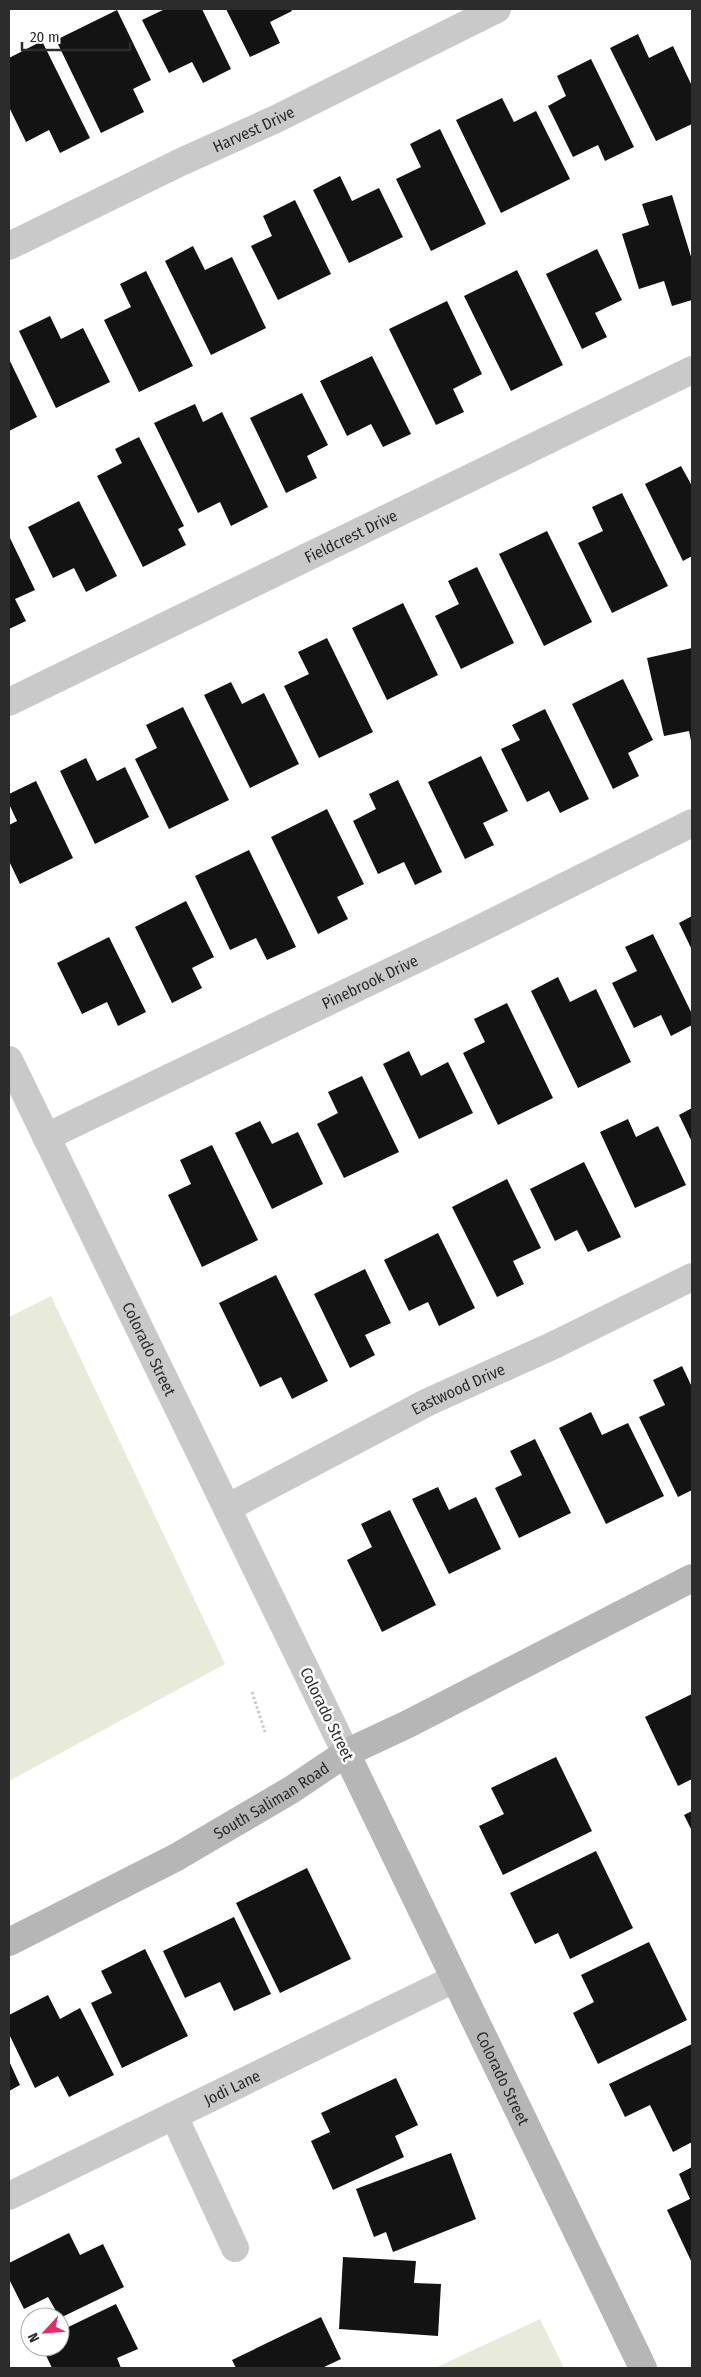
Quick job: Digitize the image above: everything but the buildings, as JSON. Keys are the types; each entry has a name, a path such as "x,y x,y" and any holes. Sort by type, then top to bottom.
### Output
{"street":[{"name":"Harvest Drive","path":"9,246 181,162 276,119 497,9"},
{"name":"Fieldcrest Drive","path":"9,702 692,370"},
{"name":"Pinebrook Drive","path":"46,1137 473,932 692,823"},
{"name":"Colorado Street","path":"9,1060 643,2368"},
{"name":"Eastwood Drive","path":"227,1508 428,1402 552,1346 692,1278"},
{"name":"South Saliman Road","path":"9,1942 175,1858 291,1790 346,1753 408,1724 692,1578"},
{"name":"Jodi Lane","path":"9,2196 454,1979"},
{"path":"174,2116 235,2248"}],"path":[{"path":"252,1692 264,1732"}],"green space":[{"path":"51,1296 225,1664 9,1781 9,1317"},
{"path":"540,2319 564,2368 435,2368"}]}
